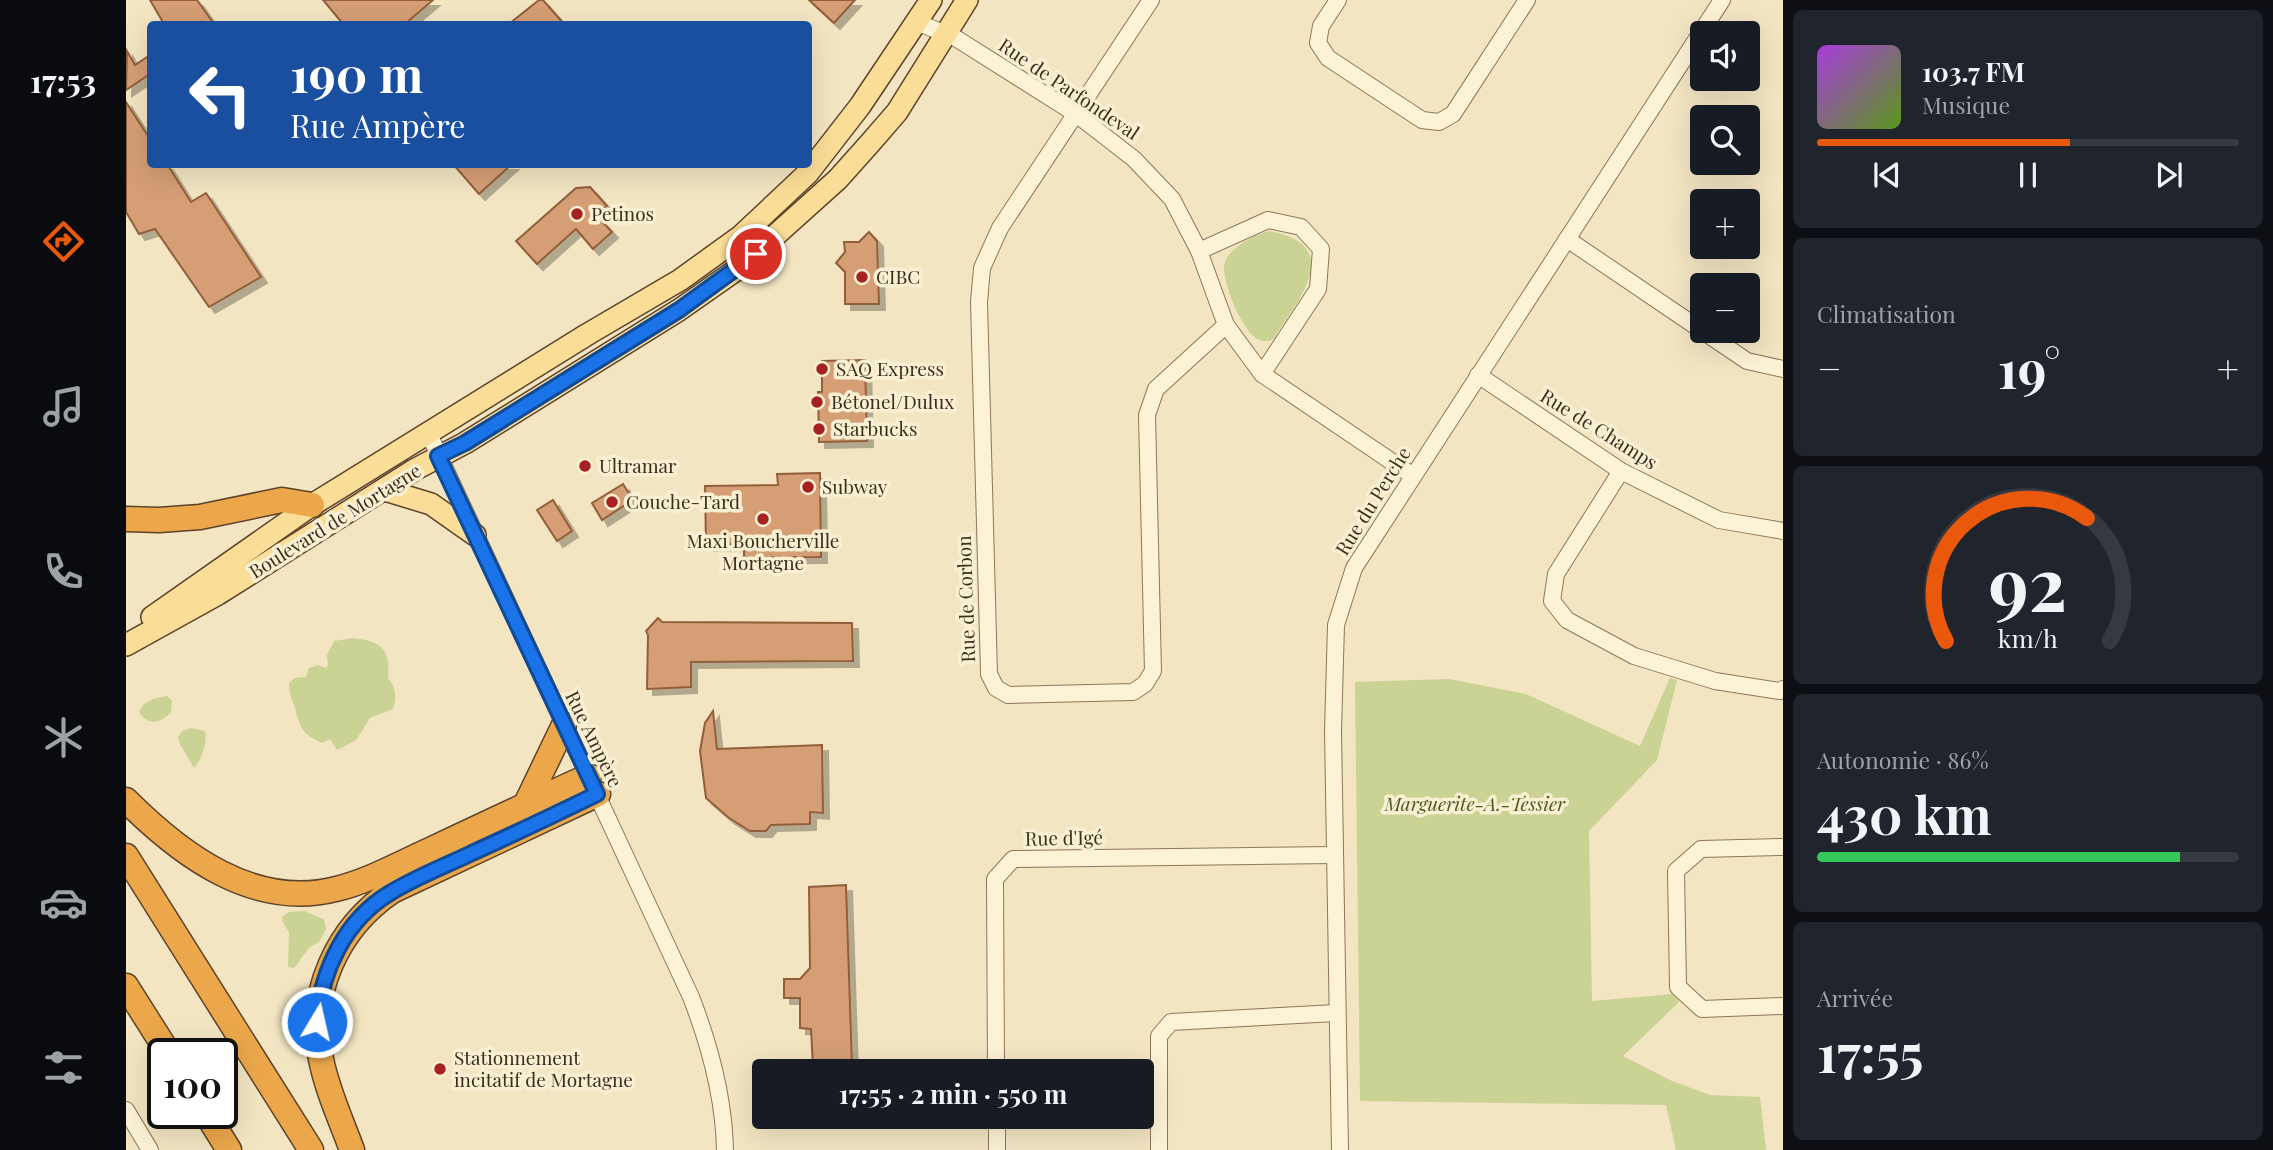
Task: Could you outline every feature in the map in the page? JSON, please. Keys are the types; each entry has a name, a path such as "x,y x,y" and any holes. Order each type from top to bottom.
{"highway":[{"path":"126,519 188,518 282,500 312,505"},
{"path":"526,804 564,725"},
{"path":"126,800 167,837 224,876 263,889 303,894 359,882 526,804 593,785"},
{"path":"352,1150 326,1079 317,1032 323,984 345,936 366,911 392,891 593,785"},
{"path":"126,856 311,1150"},
{"path":"126,986 159,1038"},
{"path":"216,1129 229,1150"}],"main road":[{"name":"Boulevard de Mortagne","path":"812,168 860,106 931,0"},
{"name":"Boulevard de Mortagne","path":"126,645 218,594 438,456 465,443 679,310 734,272 838,179 897,112 967,0"},
{"name":"Boulevard de Mortagne","path":"126,636 312,505 680,280 741,236 812,168"},
{"path":"385,490 431,504 475,535"}],"street":[{"name":"Rue de Corbon","path":"1151,0 1000,228 982,268 979,302 989,674 996,688 1008,695 1133,692 1145,684 1153,671 1147,415 1156,389 1226,325"},
{"path":"1338,0 1321,26 1318,43 1328,58 1422,120 1439,122 1453,114 1527,0"},
{"name":"Rue du Perche","path":"1340,1150 1333,731 1336,625 1354,568 1722,0"},
{"name":"Rue de Parfondeval","path":"916,22 946,32 1076,114 1134,159 1172,199 1199,251 1226,325 1262,374 1413,476"},
{"path":"1199,251 1268,220 1301,228 1321,249 1318,289 1262,374"},
{"path":"1567,239 1747,361 1783,369"},
{"name":"Rue de Champs","path":"1478,375 1621,471 1719,520 1783,531"},
{"name":"Rue Ampère","path":"428,432 686,983 703,1027 719,1091 725,1150"},
{"path":"1621,471 1556,574 1552,601 1567,620 1634,656 1715,681 1783,690"},
{"path":"1783,847 1701,849 1676,871 1678,987 1702,1009 1783,1006"},
{"name":"Rue d'Igé","path":"996,1059 995,879 1013,859 1334,855"},
{"path":"1159,1150 1159,1036 1171,1022 1336,1013"},
{"path":"126,1110 150,1150"},
{"path":"997,1129 997,1150"}],"green space":[{"path":"1269,231 1292,238 1306,248 1311,261 1310,275 1304,291 1270,341 1259,340 1246,327 1229,292 1224,269 1228,256 1237,246"},
{"path":"353,638 371,641 386,653 388,678 395,692 395,700 393,709 370,718 356,740 337,750 330,739 322,743 309,736 302,728 289,683 295,678 306,677 309,668 318,665 326,668 327,655 334,641"},
{"name":"Marguerite-A.-Tessier","path":"1670,678 1677,680 1657,760 1589,831 1592,1001 1673,994 1679,1002 1623,1056 1672,1081 1710,1095 1760,1097 1766,1150 1676,1150 1666,1105 1360,1101 1355,682 1449,679 1526,694 1640,746"},
{"path":"167,696 172,701 171,712 163,719 154,722 146,720 139,712 147,702"},
{"path":"191,728 205,731 206,735 203,751 194,768 178,737 182,731"},
{"path":"304,911 324,919 326,929 319,942 309,948 294,968 288,967 289,932 282,917 289,912"}],"building":[{"path":"150,0 197,0 212,21 162,21"},
{"path":"323,0 433,0 408,21 340,21"},
{"path":"539,0 543,0 561,21 513,21"},
{"path":"809,0 855,0 834,23"},
{"path":"127,51 135,65 147,57 147,76 126,90"},
{"path":"126,102 147,134 147,168 170,168 191,202 206,193 261,277 209,307 155,229 139,234 126,212"},
{"path":"456,168 508,168 479,194"},
{"path":"590,187 607,206 596,215 612,232 593,249 576,229 537,264 516,241 576,188"},
{"path":"869,232 877,241 879,304 845,304 845,272 836,263 845,252 844,242 859,242"},
{"path":"865,360 867,441 819,442 818,392 822,392 822,361"},
{"path":"820,473 821,557 744,558 744,544 706,545 705,486 778,485 777,474"},
{"name":"Couche-Tard","path":"623,484 633,500 602,520 592,503"},
{"path":"553,500 572,531 557,541 537,510"},
{"path":"658,618 662,622 852,623 853,661 691,662 691,687 647,689 646,631"},
{"path":"713,711 717,749 822,745 823,813 810,812 810,824 771,825 766,831 750,831 729,818 706,798 700,751 705,723"},
{"path":"846,885 852,1059 813,1059 811,1029 800,1028 800,998 784,998 784,979 800,979 810,968 809,887"}],"place":[{"name":"Petinos","path":"577,214"},
{"name":"CIBC","path":"862,277"},
{"name":"SAQ Express","path":"822,369"},
{"name":"Bétonel/Dulux","path":"817,402"},
{"name":"Starbucks","path":"819,429"},
{"name":"Ultramar","path":"585,466"},
{"name":"Subway","path":"808,487"},
{"name":"Couche-Tard","path":"612,502"},
{"name":"Maxi Boucherville Mortagne","path":"763,519"},
{"name":"Stationnement incitatif de Mortagne","path":"440,1069"}],"route":[{"path":"317,1022 323,984 335,954 359,918 374,904 412,881 597,794 438,456 465,443 679,310 756,254"}]}
